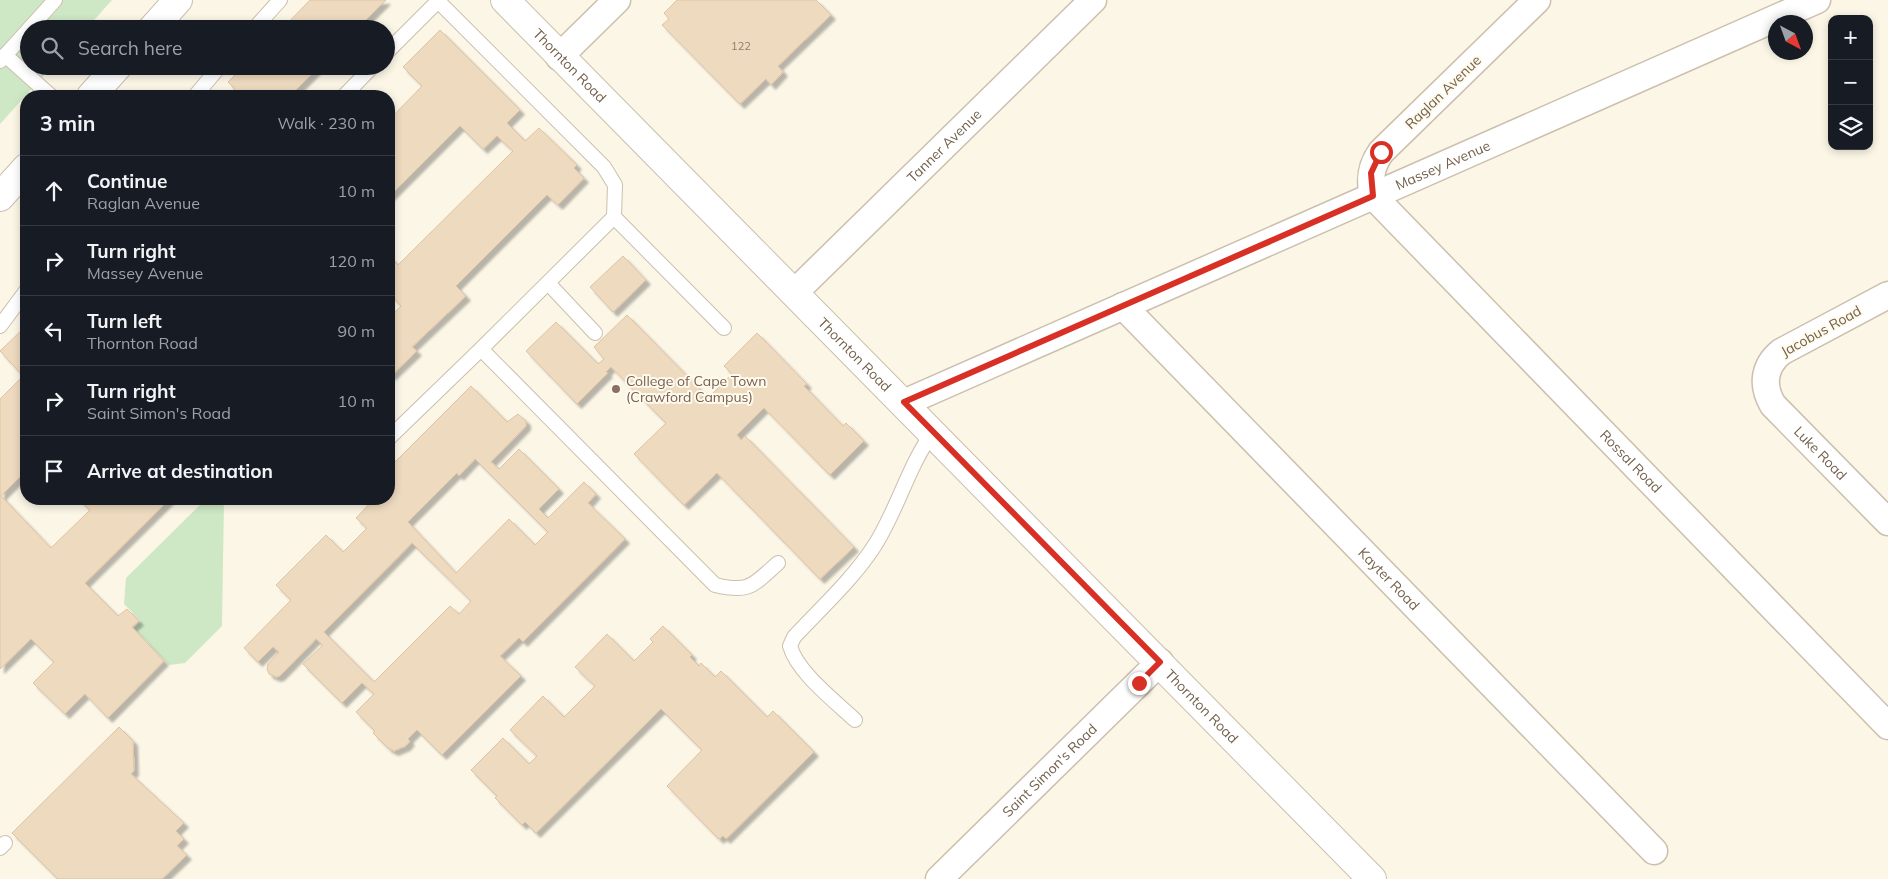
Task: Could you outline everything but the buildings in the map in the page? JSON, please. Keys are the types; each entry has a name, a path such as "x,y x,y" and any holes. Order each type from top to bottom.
{"street":[{"path":"160,20 178,0"},
{"name":"Thornton Road","path":"505,0 904,402 1372,879"},
{"path":"560,57 617,0"},
{"name":"Tanner Avenue","path":"795,292 1093,0"},
{"name":"Raglan Avenue","path":"1373,196 1371,173 1381,152 1537,0"},
{"name":"Massey Avenue","path":"904,402 1817,0"},
{"path":"96,90 110,75"},
{"path":"0,196 20,174"},
{"name":"Rossal Road","path":"1373,196 1888,726"},
{"name":"Jacobus Road","path":"1765,378 1773,359 1782,352 1888,295"},
{"name":"Kayter Road","path":"1123,306 1654,851"},
{"name":"Luke Road","path":"1765,378 1765,389 1772,405 1888,522"},
{"name":"Saint Simon's Road","path":"951,875 1160,662"}],"lane":[{"path":"37,20 55,0"},
{"path":"262,20 280,0"},
{"path":"395,44 437,0 604,167 615,185 614,217 482,349 395,432"},
{"path":"20,39 3,58 20,71"},
{"path":"24,75 43,90"},
{"path":"200,90 212,75"},
{"path":"350,90 364,75"},
{"path":"614,217 724,328"},
{"path":"548,283 595,333"},
{"path":"0,326 20,299"},
{"path":"482,349 715,585 745,589 755,584 778,563"},
{"path":"854,720 803,669 792,656 790,646 794,637 857,570 874,547 918,452 933,432"}],"green space":[{"path":"0,0 112,0 94,20 20,20 20,75 44,75 30,90 20,90 20,102 0,124"},
{"path":"200,505 224,505 222,626 185,663 169,665 134,628 141,621 124,604 126,578"}],"place":[{"name":"College of Cape Town (Crawford Campus)","path":"616,389"}],"route":[{"path":"1139,683 1160,662 904,402 1373,196 1370,185 1371,173 1374,162 1381,152"}]}
